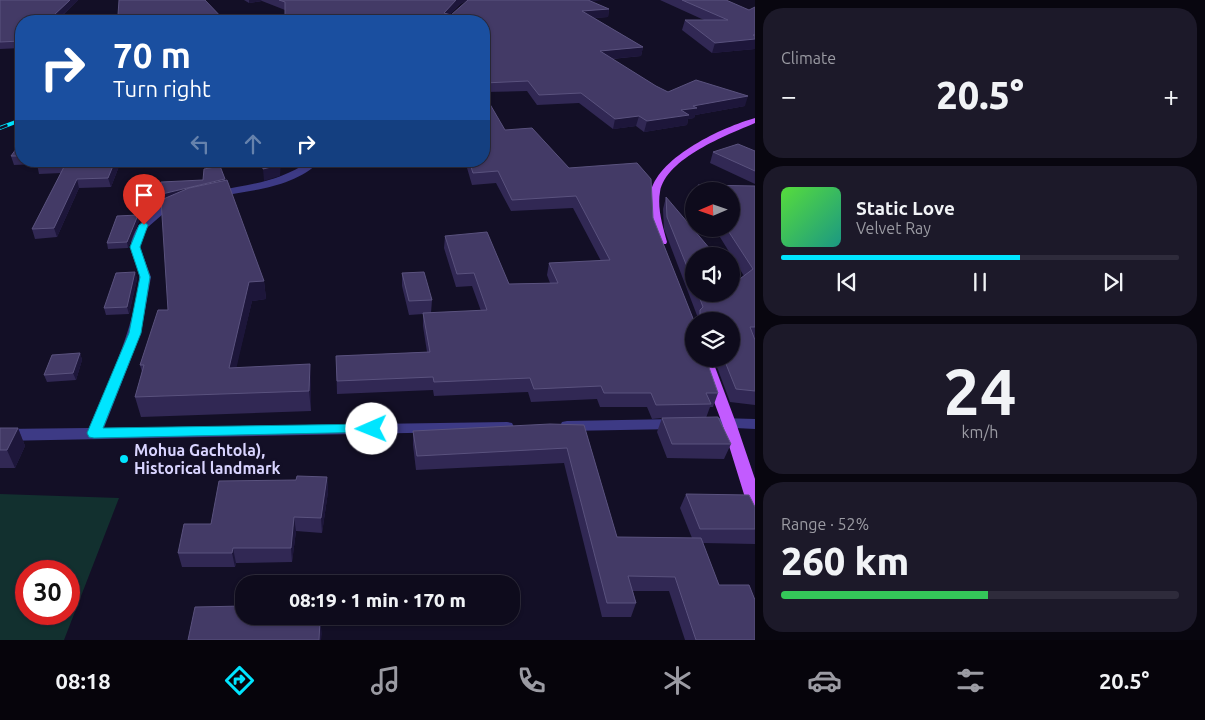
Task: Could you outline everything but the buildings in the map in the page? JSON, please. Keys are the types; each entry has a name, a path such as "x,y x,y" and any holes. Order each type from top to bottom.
{"main road":[{"path":"666,255 657,229 656,190 669,169 699,144 755,120"},
{"path":"708,367 730,423 755,504"}],"street":[{"path":"204,198 279,182 307,167"},
{"path":"94,433 135,333 145,277 135,247 138,236 144,225 159,212 188,202"},
{"path":"710,423 755,424"},
{"path":"551,426 690,424"},
{"path":"0,435 521,426"}],"green space":[{"path":"0,494 119,498 80,599 80,560 15,560 15,625 70,625 64,640 0,640"}],"railway":[{"path":"294,15 299,13"},
{"path":"0,128 15,122"}],"place":[{"name":"Mohua Gachtola), Historical landmark","path":"124,459"}],"route":[{"path":"144,225 135,247 145,277 135,333 94,433 372,429"}]}
